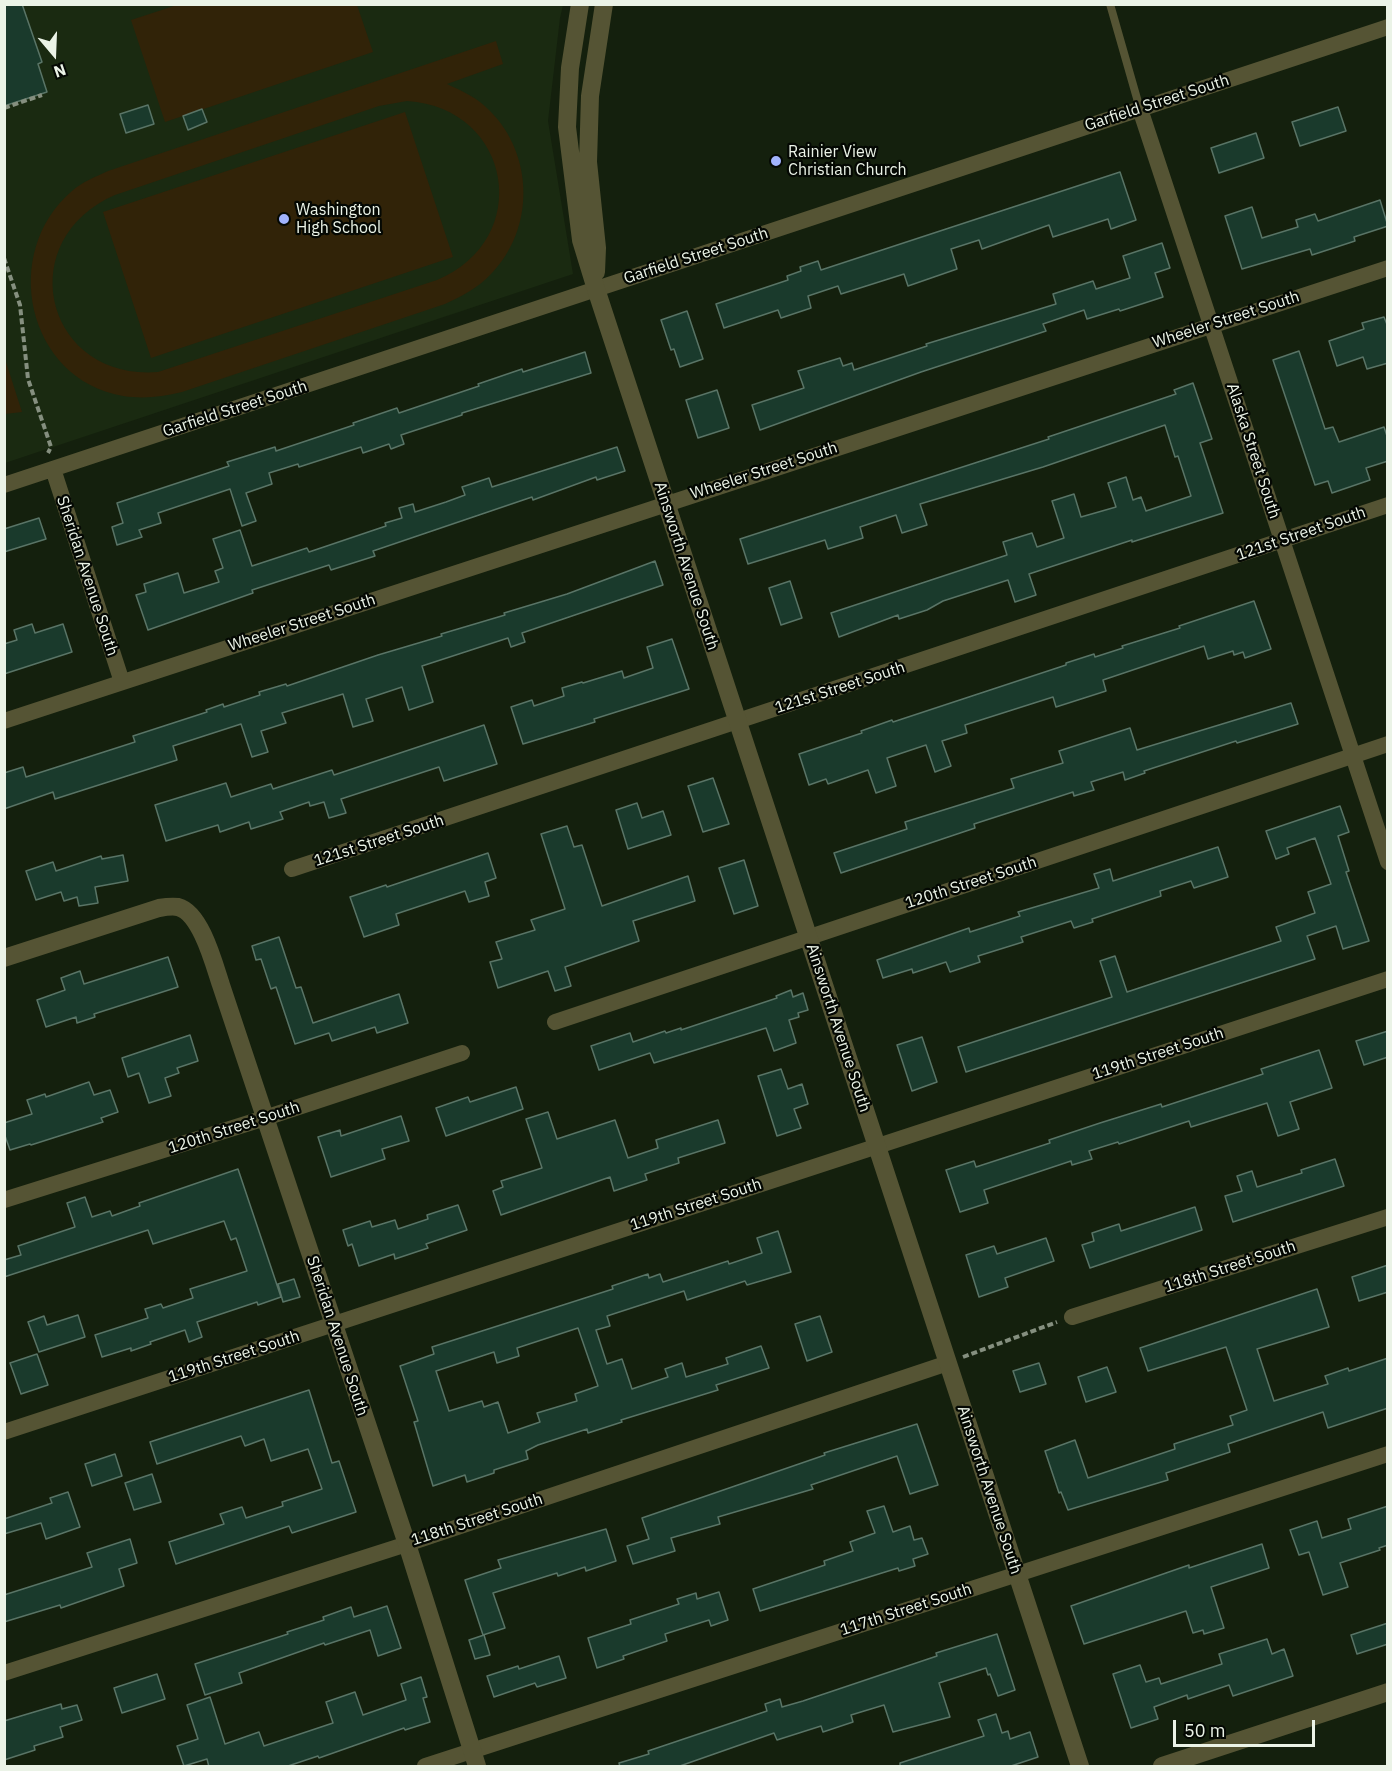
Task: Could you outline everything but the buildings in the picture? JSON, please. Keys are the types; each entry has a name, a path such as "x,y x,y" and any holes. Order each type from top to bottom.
{"street":[{"name":"Ainsworth Avenue South","path":"596,289 597,248 588,162 590,96 604,4"},
{"name":"Ainsworth Avenue South","path":"579,5 570,68 567,127 581,240 1080,1767"},
{"name":"Garfield Street South","path":"4,485 1388,27"},
{"name":"Alaska Street South","path":"1140,109 1388,862"},
{"name":"Wheeler Street South","path":"4,721 1388,268"},
{"name":"Sheridan Avenue South","path":"53,469 122,682"},
{"name":"121st Street South","path":"292,869 1388,505"},
{"name":"120th Street South","path":"555,1022 1388,744"},
{"name":"Sheridan Avenue South","path":"4,958 159,908 178,907 195,920 207,948 265,1118 407,1544 474,1759"},
{"name":"119th Street South","path":"4,1432 1388,979"},
{"name":"120th Street South","path":"4,1200 462,1053"},
{"name":"118th Street South","path":"1072,1317 1388,1217"},
{"name":"118th Street South","path":"4,1674 407,1544 948,1363"},
{"name":"117th Street South","path":"425,1767 474,1759 1017,1574 1388,1454"},
{"path":"1162,1767 1388,1692"}],"lane":[{"path":"1110,4 1140,109"}],"path":[{"path":"4,108 42,95"},
{"path":"4,258 20,305 28,379 51,447"},
{"path":"948,1363 1072,1317"}],"shaded area":[{"name":"Washington High School","path":"4,5 563,5 548,121 573,274 5,463"},
{"path":"177,5 357,5 373,52 165,122 131,20"},
{"path":"496,41 503,64 447,84 480,102 504,129 515,149 524,192 522,214 516,236 505,256 486,279 464,295 445,304 182,392 138,397 123,396 90,385 64,365 45,340 34,310 31,278 36,246 50,217 72,191 108,171","holes":["407,101 443,109 470,126 489,150 498,178 498,208 488,236 468,261 437,280 158,372 119,369 89,354 67,332 55,304 53,273 62,243 82,216 115,195 379,106"]},
{"path":"405,112 453,257 151,358 103,212"},
{"path":"5,359 22,412 5,414"}],"place":[{"name":"Rainier View Christian Church","path":"776,161"},
{"name":"Washington High School","path":"284,219"}]}
